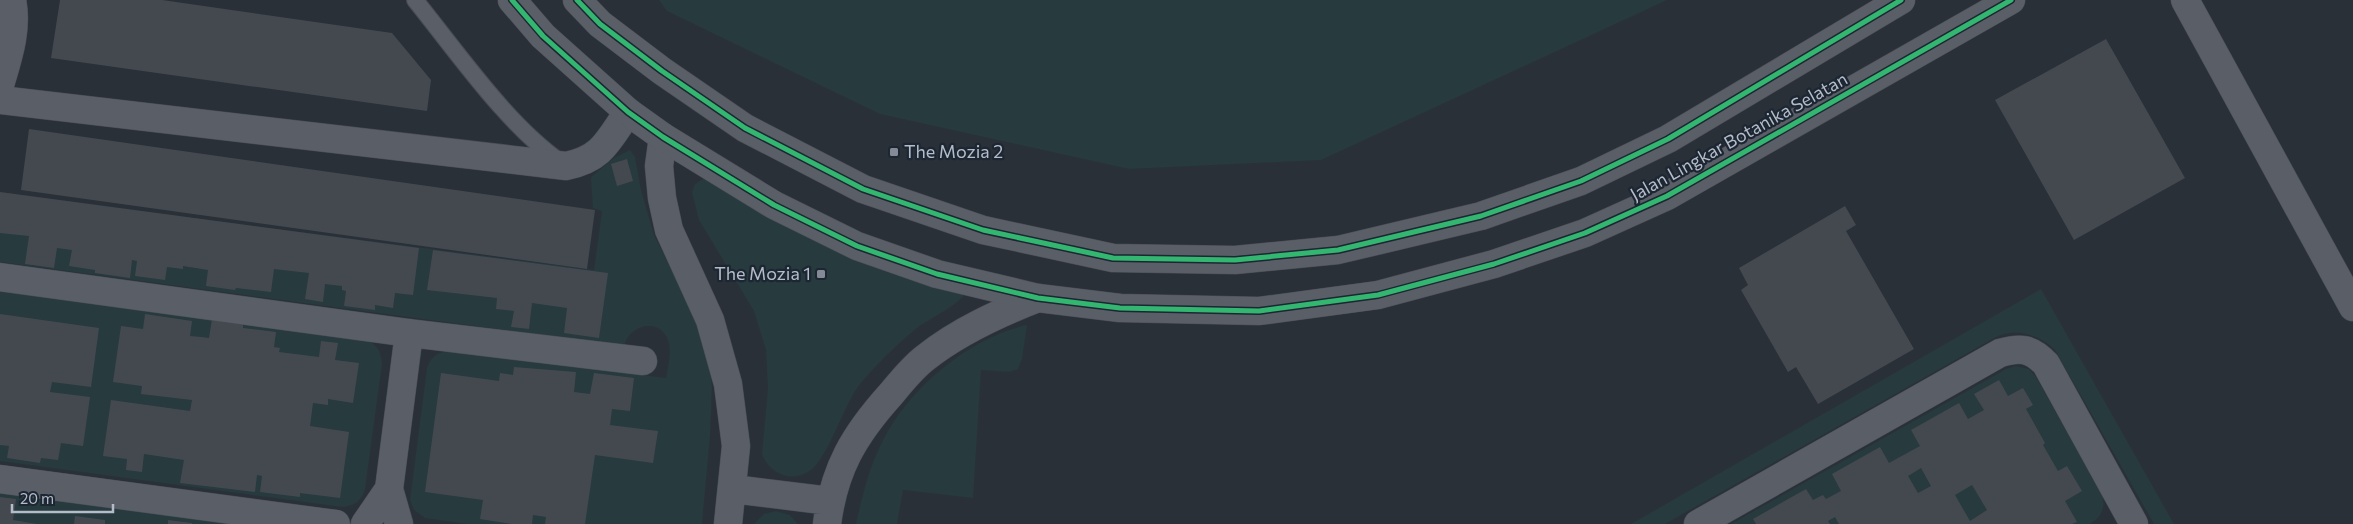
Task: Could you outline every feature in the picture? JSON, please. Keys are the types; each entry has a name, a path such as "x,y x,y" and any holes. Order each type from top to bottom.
{"street":[{"path":"0,85 10,49 14,24 12,0"},
{"name":"Jalan Lingkar Botanika Selatan","path":"512,0 543,36 628,112 663,137 774,206 857,246 937,274 1038,298 1120,308 1259,311 1378,295 1494,264 1585,233 1667,196 2011,0"},
{"name":"Jalan Lingkar Botanika Selatan","path":"577,0 600,24 662,71 745,128 863,189 983,230 1113,258 1234,260 1338,250 1481,216 1582,181 1668,139 1901,0"},
{"path":"2185,0 2353,307"},
{"path":"0,100 566,166 584,162 601,151 628,112"},
{"path":"663,137 659,166 662,198 669,230 710,320 728,384 736,446 728,524"},
{"path":"0,277 409,333 643,361"},
{"path":"733,489 828,513 841,464 865,422 924,358 999,313 1038,298"},
{"path":"399,524 389,489 409,333"},
{"path":"1698,524 2000,353 2024,348 2036,353 2046,364 2134,524"},
{"path":"0,479 336,524"},
{"path":"365,524 389,489"}],"lane":[{"path":"416,0 491,94 547,153 566,166"}],"green space":[{"path":"659,0 1667,0 1321,160 1129,169 880,114 667,11"},
{"path":"630,150 635,157 641,190 654,235 671,269 694,303 710,364 712,387 710,436 702,524 467,524 425,518 414,510 410,500 427,368 436,355 452,351 666,378 670,349 664,333 658,328 644,326 638,329 627,339 624,346 0,262 0,193 594,270 602,211 593,208 591,177 614,158"},
{"path":"706,177 966,292 957,302 923,324 887,354 854,393 822,457 808,472 801,475 787,476 774,471 762,454 768,388 766,350 754,311 699,220 692,192 695,184"},
{"path":"2041,289 2174,524 2154,524 2055,350 2035,336 2011,333 1996,337 1665,524 1631,524"},
{"path":"0,290 371,342 378,349 382,364 365,489 362,497 354,504 342,507 0,461"},
{"path":"1027,325 1022,359 1018,369 1009,372 981,370 973,498 903,490 897,524 856,524 865,488 877,453 888,431 914,396 947,364 966,351 1006,331"},
{"path":"2016,366 2029,369 2036,377 2102,494 2102,511 2098,518 2090,524 1731,524 2006,369"},
{"path":"0,492 234,524 0,524"},
{"path":"776,511 790,515 798,524 754,524 764,514"}],"building":[{"path":"60,0 162,0 392,33 431,80 427,111 51,58"},
{"path":"2106,39 2185,178 2074,240 1995,100"},
{"path":"29,129 595,210 587,269 21,190"},
{"path":"627,159 633,181 617,186 611,164"},
{"path":"0,192 419,248 413,295 395,293 393,308 375,305 375,310 344,306 346,291 342,290 342,286 325,284 323,302 305,299 309,273 274,269 271,292 236,288 235,290 206,286 208,270 183,266 183,269 167,267 165,280 135,276 137,261 132,260 130,278 95,273 95,270 69,266 72,250 57,248 54,268 25,264 29,236 0,233"},
{"path":"1845,206 1856,225 1846,231 1914,349 1818,404 1796,367 1788,372 1741,290 1748,285 1739,268"},
{"path":"433,250 608,273 599,338 564,333 567,308 532,303 529,329 511,327 514,311 496,309 497,298 427,290"},
{"path":"0,314 99,328 91,387 52,382 50,392 90,397 83,446 61,443 58,460 41,458 40,463 7,458 9,446 0,445"},
{"path":"145,314 192,321 190,336 209,338 212,319 243,324 243,328 276,332 274,347 280,348 279,352 319,357 321,341 338,343 335,360 359,363 353,403 328,399 328,405 313,403 310,426 349,432 340,498 300,493 300,497 260,492 262,476 257,475 255,492 180,483 184,460 144,454 142,472 126,470 127,459 103,456 111,400 190,411 192,400 141,394 142,386 113,382 121,326 143,329"},
{"path":"514,367 576,372 574,392 590,394 594,373 634,378 630,411 612,409 610,425 658,431 653,463 595,455 585,524 545,524 546,517 533,515 532,524 512,524 480,519 483,500 425,492 441,373 499,381 500,373 513,375"},
{"path":"1999,380 2008,396 2023,388 2033,405 2026,409 2045,443 2043,445 2058,471 2067,466 2082,491 2065,501 2077,522 2072,524 1839,524 1835,517 1828,521 1830,524 1756,524 1753,519 1806,489 1813,500 1823,495 1826,499 1841,491 1832,474 1880,447 1889,463 1920,446 1911,430 1959,403 1968,419 1984,410 1974,394","holes":["1921,468 1931,486 1918,493 1908,476","1972,485 1987,510 1970,521 1955,495"]},
{"path":"0,497 16,499 13,520 37,524 0,524"},
{"path":"75,516 105,520 105,524 74,524"},
{"path":"168,520 192,523 192,524 168,524"}],"cycle path":[{"path":"512,0 543,36 628,112 663,137 774,205 857,246 937,274 1038,298 1120,308 1259,311 1378,295 1494,264 1585,233 1667,196 2011,0"},
{"path":"577,0 600,24 662,71 745,128 863,189 983,230 1113,258 1235,260 1338,250 1481,216 1581,181 1668,139 1901,0"}],"place":[{"name":"The Mozia 2","path":"894,152"},
{"name":"The Mozia 1","path":"821,274"}]}
